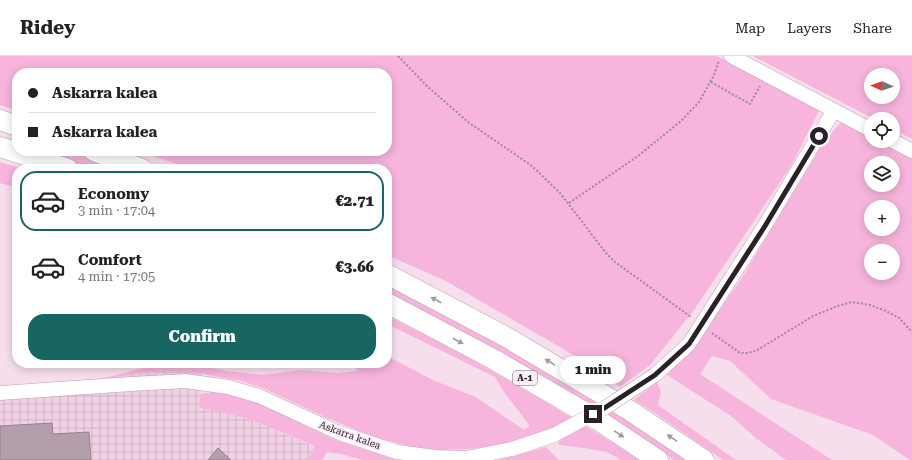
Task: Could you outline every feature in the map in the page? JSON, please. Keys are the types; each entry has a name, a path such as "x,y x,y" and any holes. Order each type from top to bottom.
{"highway":[{"path":"0,120 12,124"},
{"path":"0,147 12,151"},
{"path":"28,156 53,164"},
{"path":"107,156 129,164"},
{"name":"A-1","path":"392,277 508,338 629,410 704,460"},
{"name":"A-1","path":"392,306 493,359 598,420 658,460"}],"street":[{"path":"731,56 864,126"},
{"name":"Askarra kalea","path":"0,393 131,384 186,382 228,387 259,396 337,432 397,452 435,457 466,458 512,448 554,435 606,407 655,375 689,344 765,226 834,110"},
{"path":"900,145 912,151"}],"path":[{"path":"398,56 428,87 468,122 532,166 560,193 606,253 616,262 740,353 756,351 813,316 852,302 870,305 886,311 899,318 912,332"},
{"path":"568,204 638,156 681,121 699,102 714,75 721,56"},
{"path":"710,82 750,104 767,75"}],"shaded area":[{"path":"0,56 717,56 819,111 791,166 694,310 650,365 620,387 582,360 446,281 392,257 392,164 177,164 153,156 392,156 392,68 12,68 12,109 0,105"},
{"path":"753,56 912,56 912,139 900,133 900,112 864,112 864,114"},
{"path":"849,122 864,130 864,148 898,148 912,156 912,460 873,435 771,399 730,361 712,356 700,374 832,460 786,460 757,439 731,416 667,375 697,342 740,281 822,145 839,124"},
{"path":"51,156 85,156 108,164 75,164"},
{"path":"0,162 12,166 12,187 0,183"},
{"path":"392,287 543,367 693,460 674,460 660,450 392,298"},
{"path":"392,318 452,349 515,384 640,460 621,460 607,452 560,445 557,443 561,441 555,427 537,435 506,443 470,449 441,450 413,447 376,438 327,418 263,388 241,381 203,374 164,371 105,378 143,368 213,368 262,375 302,370 337,373 356,371 357,368 392,368 392,359 435,381 474,396 524,430 530,426 504,392 495,377 392,326"},
{"path":"164,371 203,374 200,407 249,419 316,447 308,460 0,460 0,386 60,383"},
{"path":"657,382 661,392 658,405 736,460 723,460 634,400"},
{"path":"212,392 227,394 259,403 333,439 398,460 362,460 327,452 322,460 308,460 315,446 249,419 199,407 201,394"},
{"path":"546,447 559,460 500,460"}],"building":[{"path":"52,423 53,434 89,432 91,460 0,460 0,426"},
{"path":"218,448 231,460 208,460"}],"route":[{"path":"593,414 655,375 689,344 765,226 819,136"}]}
